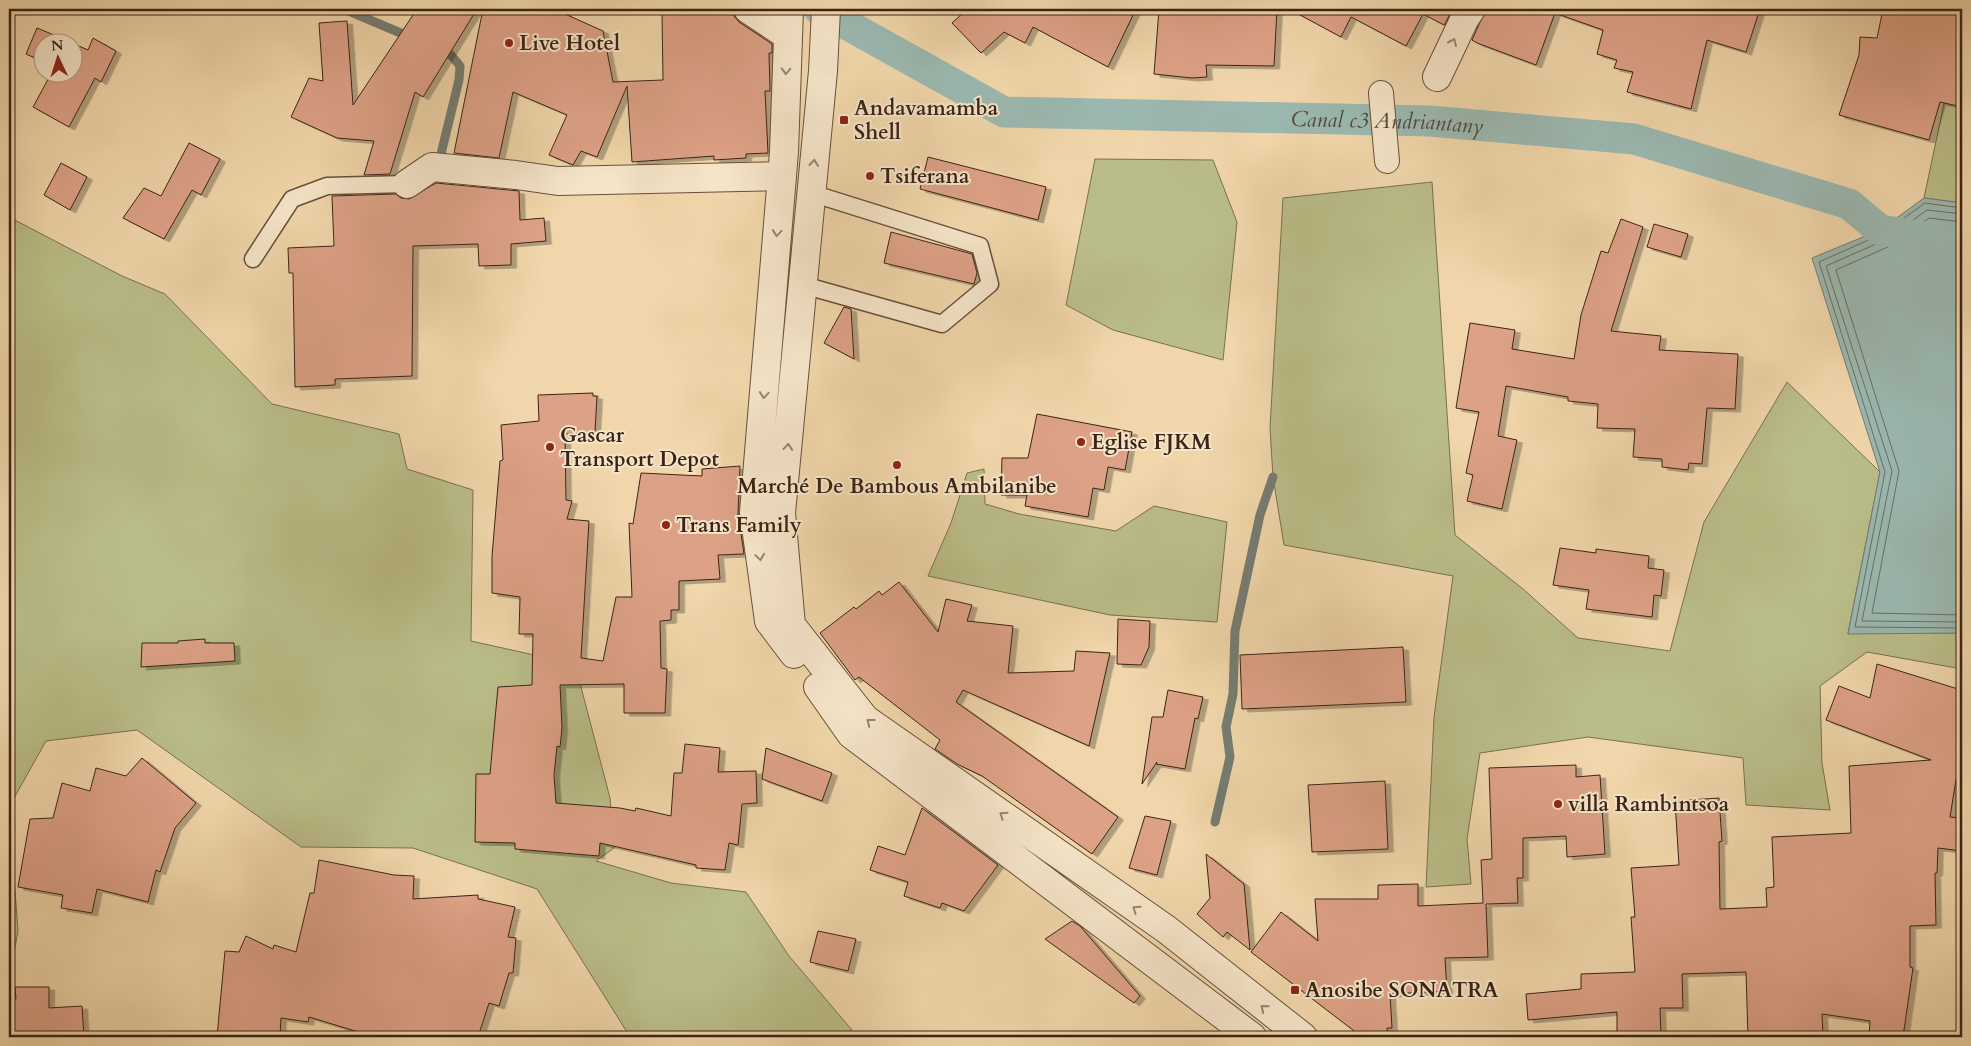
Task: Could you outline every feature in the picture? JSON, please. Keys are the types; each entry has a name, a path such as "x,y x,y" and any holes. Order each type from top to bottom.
{"street":[{"path":"748,9 788,22 782,176 754,512 769,621 851,734 1252,1037"},
{"path":"826,9 824,58 781,513 791,625 865,719 1166,929 1303,1037"},
{"path":"1437,77 1471,9"},
{"path":"1381,93 1387,161"},
{"path":"407,184 432,167 558,181 782,176"}],"lane":[{"path":"253,259 292,199 326,186 407,184"},
{"path":"803,285 942,324 990,284 980,246 811,193"}],"green space":[{"path":"1945,99 1962,103 1962,203 1924,198"},
{"path":"1095,159 1213,160 1237,222 1223,360 1113,330 1066,305"},
{"path":"1432,182 1455,535 1523,589 1578,638 1670,651 1704,522 1787,382 1880,472 1848,633 1962,633 1962,669 1867,652 1820,686 1822,763 1830,810 1746,805 1743,758 1588,737 1480,753 1467,839 1471,884 1426,887 1434,717 1453,576 1284,545 1273,477 1270,428 1283,198"},
{"path":"9,217 122,276 165,294 272,404 399,434 407,469 473,490 471,641 575,664 610,798 614,848 596,861 671,883 746,892 789,956 852,1030 844,1037 649,1037 627,1032 537,889 413,848 301,847 137,730 46,741 9,807"},
{"path":"984,469 985,504 1019,514 1116,531 1154,506 1227,522 1217,622 1110,615 928,576 951,523 967,473"},
{"path":"9,807 18,931 9,981"}],"water":[{"path":"1924,198 1962,203 1962,633 1848,634 1880,472 1812,258 1880,230"}],"building":[{"path":"417,9 477,9 423,97 415,92 390,174 364,175 374,141 337,138 291,117 309,78 323,81 319,23 347,21 353,105"},
{"path":"483,9 568,9 565,14 603,31 613,82 663,80 662,13 732,9 734,16 739,22 772,44 772,53 769,53 770,91 765,91 768,153 746,154 746,158 714,160 714,156 632,162 627,86 597,157 581,151 573,165 549,155 567,115 513,92 499,158 454,153"},
{"path":"961,9 1136,9 1108,67 1033,27 1025,43 1004,32 981,53 952,23 965,11"},
{"path":"1159,9 1277,9 1274,66 1206,65 1207,77 1192,78 1154,74"},
{"path":"1289,9 1453,9 1444,25 1423,14 1406,46 1351,17 1341,37"},
{"path":"1486,9 1760,9 1746,52 1707,40 1691,109 1627,92 1633,72 1614,68 1617,60 1597,54 1603,30 1555,13 1536,65 1477,43 1472,40"},
{"path":"1883,9 1962,9 1962,107 1940,102 1929,140 1839,115 1859,55 1860,37 1877,38"},
{"path":"37,28 47,32 35,32"},
{"path":"93,38 116,51 101,82 95,78 69,127 33,107 47,82 82,82 82,47 88,50"},
{"path":"32,40 32,57 26,54"},
{"path":"189,143 220,159 201,195 192,190 164,239 123,218 144,188 161,196"},
{"path":"928,157 1046,187 1038,220 920,189"},
{"path":"61,163 87,177 70,210 44,195"},
{"path":"436,183 519,191 520,220 544,218 546,241 511,244 511,265 479,266 478,244 413,246 412,376 335,379 335,385 295,387 293,273 289,273 288,248 334,246 332,196 396,194 401,198 409,199"},
{"path":"1621,219 1643,227 1611,331 1661,336 1659,350 1738,354 1735,409 1707,408 1702,464 1689,463 1688,470 1662,467 1662,459 1633,457 1635,429 1597,428 1598,404 1568,401 1568,397 1506,386 1498,436 1517,440 1502,509 1467,501 1473,475 1466,473 1479,412 1456,408 1470,323 1515,330 1512,349 1574,359 1581,315 1601,251 1608,253"},
{"path":"1654,224 1688,234 1681,257 1647,247"},
{"path":"891,232 972,254 977,273 974,284 884,263"},
{"path":"844,307 851,309 854,359 824,343"},
{"path":"593,393 593,396 597,396 595,432 565,434 566,500 572,501 567,519 589,521 581,658 603,661 616,597 632,597 629,523 633,524 641,473 702,476 702,469 740,466 738,514 744,554 718,555 720,579 679,581 679,610 671,610 671,620 660,621 661,668 667,669 665,713 624,713 624,684 560,685 562,728 560,747 557,746 554,775 556,803 635,811 636,808 671,816 674,773 682,773 685,744 720,748 718,772 756,771 757,803 742,804 738,845 729,843 725,870 696,868 696,865 600,843 599,856 515,849 515,843 475,842 476,774 490,774 498,687 532,685 533,634 519,634 520,597 492,593 492,556 500,461 503,460 501,425 539,421 538,395"},
{"path":"1037,414 1132,432 1125,470 1108,467 1104,490 1093,488 1088,517 1025,506 1027,495 1001,495 1002,458 1028,458"},
{"path":"1560,548 1596,553 1596,549 1649,556 1648,568 1664,570 1661,596 1654,595 1652,617 1586,609 1589,590 1553,585"},
{"path":"899,582 938,632 946,599 972,605 967,621 1013,626 1008,673 1074,671 1076,651 1110,653 1089,746 963,690 956,702 1118,817 1092,854 982,776 957,764 935,749 940,740 859,677 855,680 820,633 854,607 856,609 879,591 882,595"},
{"path":"1118,619 1150,621 1149,647 1141,665 1117,664"},
{"path":"205,639 205,643 234,643 235,661 141,667 142,643 178,643 178,641"},
{"path":"1403,647 1406,702 1242,709 1240,655"},
{"path":"1877,664 1958,689 1957,693 1962,694 1962,755 1960,755 1950,817 1962,818 1962,851 1938,848 1937,873 1935,873 1936,925 1910,926 1910,967 1913,968 1903,1037 1869,1037 1870,1021 1822,1014 1823,1037 1748,1037 1746,972 1682,974 1683,1008 1660,1008 1661,1037 1617,1037 1617,1012 1528,1020 1526,994 1581,989 1581,974 1635,972 1631,917 1635,917 1631,868 1679,865 1675,801 1719,798 1722,841 1719,842 1720,909 1767,907 1766,888 1774,887 1772,837 1851,833 1849,766 1931,760 1826,720 1839,686 1870,698"},
{"path":"1168,690 1203,697 1198,719 1195,718 1185,769 1156,764 1157,762 1142,784 1152,717 1163,717"},
{"path":"766,748 832,773 822,801 762,779"},
{"path":"142,758 196,803 175,828 160,872 156,870 148,902 97,889 92,913 61,908 63,895 18,887 30,819 53,818 62,783 90,791 96,768 126,776"},
{"path":"1576,765 1576,777 1600,775 1605,854 1567,857 1566,836 1523,838 1523,878 1517,878 1518,903 1486,904 1488,957 1445,958 1447,991 1390,994 1392,1028 1387,1028 1388,1037 1362,1037 1251,952 1281,912 1318,941 1315,899 1378,899 1378,885 1418,884 1418,906 1483,903 1481,860 1492,859 1489,768"},
{"path":"1385,781 1388,849 1312,852 1308,785"},
{"path":"922,808 998,865 964,911 942,903 940,908 904,896 908,882 870,870 878,846 905,855"},
{"path":"1145,816 1171,821 1157,875 1129,868"},
{"path":"1206,854 1244,884 1250,950 1227,932 1223,937 1197,914 1210,898"},
{"path":"319,860 394,875 414,876 413,899 478,895 478,899 515,907 508,937 516,938 513,973 509,973 499,1006 489,1003 478,1037 375,1037 309,1017 308,1022 281,1018 280,1035 259,1033 259,1037 217,1037 225,951 239,952 246,936 273,949 274,945 296,952 310,893 314,893"},
{"path":"1072,921 1080,926 1140,996 1134,1003 1045,939"},
{"path":"818,931 856,939 848,971 810,962"},
{"path":"15,987 49,987 49,1008 82,1006 84,1037 13,1036 11,999 16,999"}],"waterway":[{"path":"344,9 410,37"},
{"name":"Canal c3 Andriantany","path":"819,9 1004,112 1430,121 1634,139 1849,204 1880,230 1962,243"},
{"path":"438,50 451,55 460,66 459,80 440,158"},
{"path":"1215,822 1230,757 1226,727 1233,694 1235,631 1260,515 1273,477"}],"place":[{"name":"Live Hotel","path":"509,43"},
{"name":"Andavamamba Shell","path":"844,120"},
{"name":"Tsiferana","path":"870,176"},
{"name":"Eglise FJKM","path":"1081,442"},
{"name":"Gascar Transport Depot","path":"550,447"},
{"name":"Marché De Bambous Ambilanibe","path":"897,465"},
{"name":"Trans Family","path":"666,525"},
{"name":"villa Rambintsoa","path":"1558,804"},
{"name":"Anosibe SONATRA","path":"1295,990"}]}
